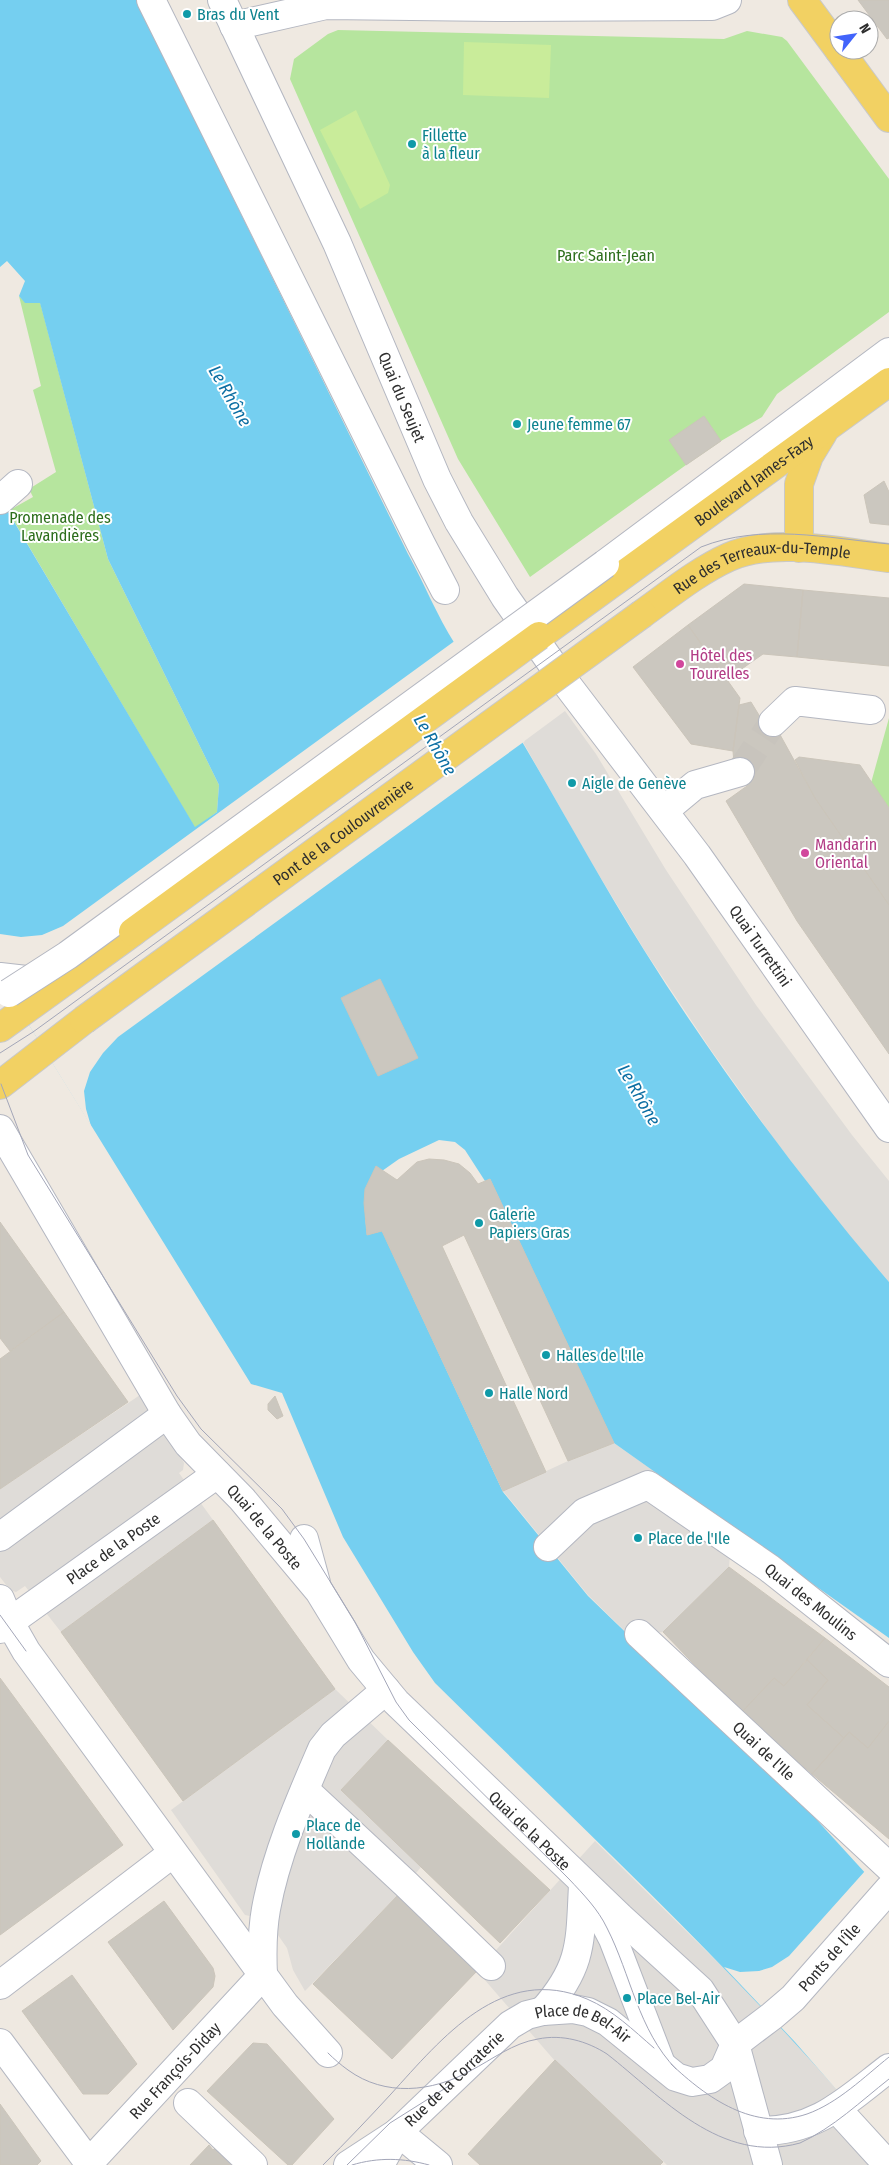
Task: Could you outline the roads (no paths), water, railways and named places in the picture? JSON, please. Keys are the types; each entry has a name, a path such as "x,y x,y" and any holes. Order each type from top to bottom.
{"main road":[{"path":"802,0 829,36"},
{"path":"846,60 889,118"},
{"name":"Boulevard James-Fazy","path":"611,571 826,428 889,382"},
{"path":"799,548 798,484 809,456 826,428"},
{"name":"Rue des Terreaux-du-Temple","path":"642,614 696,576 731,556 772,546 889,558"},
{"path":"72,976 611,571"},
{"name":"Pont de la Coulouvrenière","path":"0,1080 44,1050 642,614"}],"street":[{"path":"151,0 446,590"},
{"name":"Quai du Seujet","path":"222,0 337,243 437,479 459,522 505,596 562,678 630,765"},
{"path":"234,26 326,5 474,3 712,6 727,0"},
{"path":"10,998 611,571 889,352"},
{"path":"773,722 795,701 871,710"},
{"name":"Quai Turrettini","path":"630,765 665,810 889,1128"},
{"path":"665,810 695,785 740,772"},
{"path":"10,998 49,982 72,976"},
{"name":"Quai de la Poste","path":"0,1130 167,1414 188,1444 258,1518 318,1591 361,1660 386,1690 412,1718 503,1802 584,1881"},
{"path":"0,1537 167,1414"},
{"name":"Place de la Poste","path":"3,1617 217,1474"},
{"name":"Quai des Moulins","path":"548,1547 585,1512 648,1485 769,1568 889,1663"},
{"path":"304,1539 318,1591"},
{"path":"3,1617 285,2005 328,2053"},
{"name":"Quai de l'Ile","path":"639,1634 889,1867"},
{"path":"263,1975 262,1945 265,1910 274,1876 322,1749 332,1735 386,1690"},
{"path":"305,1790 490,1966"},
{"path":"0,1985 174,1853"},
{"path":"584,1881 700,1990 735,2044 768,2165"},
{"name":"Place de Bel-Air","path":"543,2011 560,1992 571,1973 577,1954 582,1923 584,1881"},
{"name":"Place de Bel-Air","path":"584,1881 613,1939 662,2067"},
{"name":"Ponts de l'Île","path":"772,2016 812,1978 887,1891"},
{"name":"Rue François-Diday","path":"88,2164 263,1975"},
{"name":"Place de Bel-Air","path":"543,2011 573,2009 608,2022 662,2067 676,2077 692,2082 710,2079 724,2069 735,2044 772,2016"},
{"name":"Rue de la Corraterie","path":"380,2165 398,2132 510,2025 527,2015 543,2011"},
{"path":"0,2042 88,2164"},
{"path":"758,2130 784,2130 811,2122 842,2104 889,2068"},
{"path":"188,2103 253,2165"},
{"path":"842,2104 888,2165"},
{"path":"348,2165 398,2132 438,2165"}],"water":[{"name":"Le Rhône","path":"0,0 136,0 448,633 516,732 628,925 730,1079 823,1203 889,1282 889,1638 614,1443 490,1179 485,1181 465,1150 455,1142 439,1140 399,1159 382,1171 376,1167 366,1192 367,1235 382,1231 503,1492 588,1596 794,1795 889,1899 847,2101 798,2046 697,1940 435,1683 413,1652 343,1537 282,1393 251,1384 0,978 0,498 195,827 217,812 219,785 108,559 40,303 25,303 19,296 25,281 7,261 0,267"}],"tunnel":[{"path":"740,772 773,722"}],"tram line":[{"path":"0,1053 33,1032 701,547 724,540 771,534 818,536 889,544"},
{"path":"1,1084 28,1155 177,1396 201,1429 282,1509 304,1539 355,1622 396,1702 409,1720 569,1879 595,1908 615,1946 644,2020 663,2054 676,2069"},
{"path":"0,1615 26,1651"},
{"path":"323,2165 431,2050 476,2012 501,1998 528,1991 556,1990 587,1999 614,2015 654,2048"},
{"path":"328,2053 345,2068 362,2079 393,2088 409,2088 440,2084 529,2041 556,2037 565,2038 591,2045 607,2054 671,2107 694,2123 719,2136 744,2144 771,2147 800,2143 812,2137 846,2114 889,2079"},
{"path":"671,2064 716,2100 750,2115 768,2119 787,2118 807,2114 818,2109 850,2089 889,2057"},
{"path":"347,2165 390,2123 452,2084"},
{"path":"352,2165 391,2159 429,2165"}],"place":[{"name":"Bras du Vent","path":"187,14"},
{"name":"Fillette à la fleur","path":"412,144"},
{"name":"Jeune femme 67","path":"517,424"},
{"name":"Hôtel des Tourelles","path":"680,664"},
{"name":"Aigle de Genève","path":"572,783"},
{"name":"Mandarin Oriental","path":"805,853"},
{"name":"Galerie Papiers Gras","path":"479,1223"},
{"name":"Halles de l'Ile","path":"546,1355"},
{"name":"Halle Nord","path":"489,1393"},
{"name":"Place de l'Ile","path":"638,1538"},
{"name":"Place de Hollande","path":"296,1834"},
{"name":"Place Bel-Air","path":"627,1998"}],"park label":[{"name":"Parc Saint-Jean","path":"606,255"},
{"name":"Promenade des Lavandières","path":"60,526"}]}
